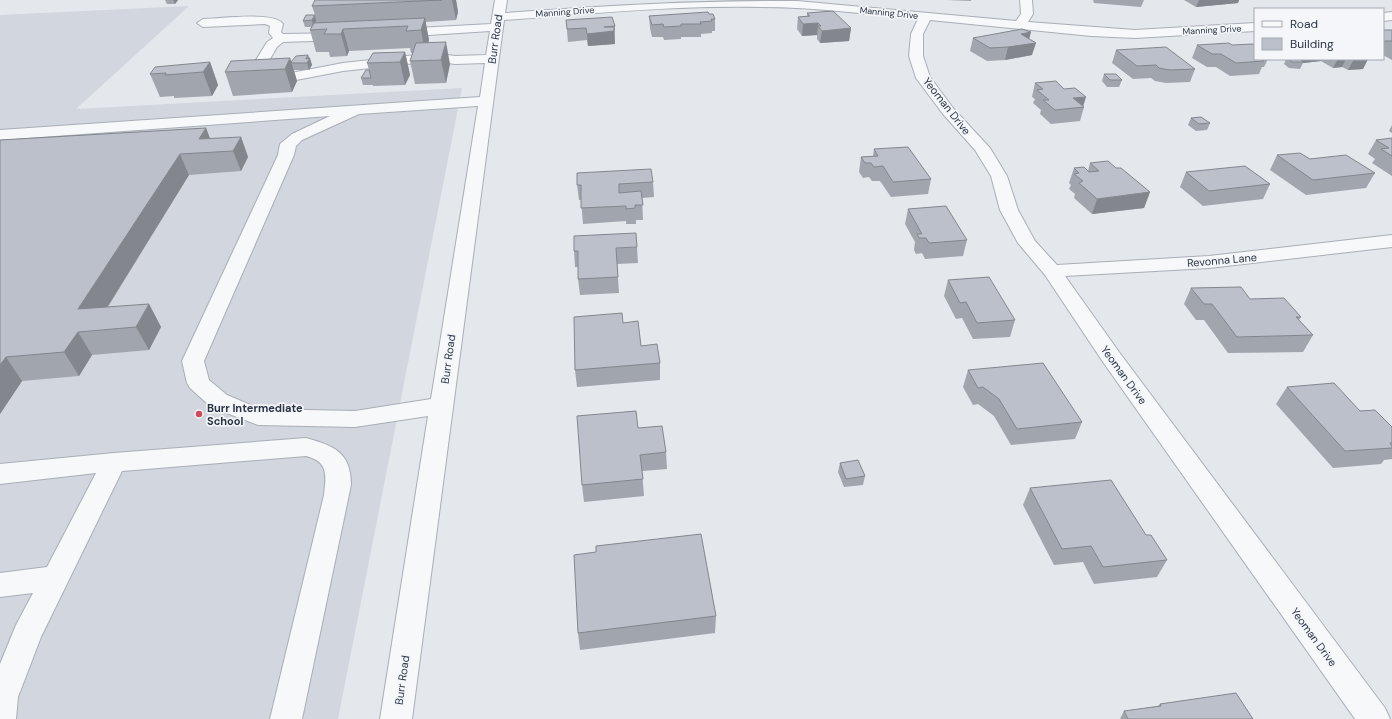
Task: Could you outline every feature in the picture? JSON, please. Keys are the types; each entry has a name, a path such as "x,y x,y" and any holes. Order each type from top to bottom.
{"street":[{"path":"1020,25 1027,14 1026,0"},
{"name":"Manning Drive","path":"387,33 499,15 689,2 797,4 925,17 1135,34 1254,27"},
{"name":"Burr Road","path":"396,719 499,15"},
{"name":"Yeoman Drive","path":"925,17 917,34 916,56 923,78 948,112 982,148 999,176 1009,210 1027,243 1052,270 1111,357 1374,719"},
{"path":"203,23 266,20 277,24 275,33 280,38"},
{"path":"356,35 280,38 272,45 255,73 267,77 296,76 343,67 434,57 455,60 492,59"},
{"path":"0,135 486,101"},
{"path":"356,110 297,137 288,144 286,155 193,361 198,382 219,401 258,416 355,419 442,406"},
{"path":"253,118 275,132 288,144"},
{"name":"Revonna Lane","path":"1052,270 1209,262 1392,241"},
{"path":"0,474 114,462 306,447 322,451 333,460 339,474 336,495 286,719"},
{"path":"0,719 2,697 27,635 114,462"},
{"path":"0,585 56,578"}],"shaded area":[{"name":"Burr Intermediate School","path":"189,6 76,109 462,88 338,719 0,719 0,15"}],"building":[{"path":"315,0 442,0 312,6"},
{"path":"833,11 851,28 822,31 818,26 821,26 818,23 803,24 798,17 810,16 807,13"},
{"path":"708,12 709,14 713,14 715,19 711,19 712,21 700,22 701,24 681,24 681,26 664,27 663,24 652,25 649,16"},
{"path":"306,15 315,15 312,20 303,21"},
{"path":"612,17 615,26 604,27 614,27 614,31 587,34 586,28 567,29 566,20"},
{"path":"425,18 421,30 406,31 408,26 343,29 341,34 324,34 327,29 310,30 314,23"},
{"path":"1022,29 1031,32 1021,34 1036,43 990,48 973,38"},
{"path":"1384,30 1392,30 1392,41 1384,41"},
{"path":"446,42 441,60 410,61 416,43"},
{"path":"1229,43 1232,45 1253,44 1254,60 1264,61 1236,63 1221,54 1212,54 1197,45"},
{"path":"1166,47 1195,69 1170,70 1159,68 1156,65 1137,66 1116,50"},
{"path":"405,52 400,62 367,63 373,53"},
{"path":"308,55 306,59 310,58 307,63 291,62 296,56"},
{"path":"290,58 285,69 225,72 231,61"},
{"path":"1290,60 1301,60 1303,62 1292,62"},
{"path":"210,62 203,72 165,75 166,73 150,74 155,67"},
{"path":"366,70 369,70 371,78 361,78"},
{"path":"1104,74 1116,74 1122,80 1110,80"},
{"path":"1056,81 1064,89 1075,88 1086,97 1073,98 1084,107 1055,110 1043,100 1049,100 1037,90 1043,89 1035,83"},
{"path":"1201,117 1210,123 1199,124 1191,118"},
{"path":"206,128 199,139 241,137 233,151 180,154 78,309 149,304 136,327 78,332 64,352 6,357 0,365 0,140"},
{"path":"1392,138 1392,156 1381,149 1389,148 1376,140"},
{"path":"908,147 931,179 893,182 883,166 874,167 871,163 865,163 861,157 878,156 874,149"},
{"path":"1300,153 1310,159 1346,155 1375,173 1313,180 1277,155"},
{"path":"1108,161 1116,168 1121,168 1150,192 1097,199 1079,183 1083,181 1074,174 1079,173 1074,168 1084,167 1089,172 1099,171 1090,163"},
{"path":"1245,166 1270,184 1209,191 1186,172"},
{"path":"651,169 653,182 619,184 619,193 641,191 643,205 635,205 635,208 626,209 626,206 581,208 581,185 577,185 577,173"},
{"path":"946,206 967,240 929,243 926,238 919,238 917,234 922,234 908,209"},
{"path":"636,233 637,247 616,248 618,277 578,279 578,251 574,251 574,236"},
{"path":"989,277 1015,320 977,323 966,302 960,303 948,280"},
{"path":"1241,287 1250,299 1284,298 1301,317 1296,317 1313,335 1237,337 1212,304 1204,304 1191,288"},
{"path":"622,313 623,323 638,321 641,346 657,344 660,363 575,370 574,317"},
{"path":"1043,363 1082,422 1017,429 999,399 983,387 978,388 968,370"},
{"path":"1334,383 1360,411 1375,410 1392,427 1392,443 1390,443 1392,448 1345,451 1287,387"},
{"path":"636,411 638,428 662,426 666,452 640,455 643,479 582,485 577,416"},
{"path":"858,460 865,476 846,479 840,463"},
{"path":"1111,480 1146,535 1151,535 1167,560 1103,567 1091,546 1062,549 1030,488"},
{"path":"701,534 716,616 578,633 574,555 596,552 596,546"},
{"path":"1236,693 1253,719 1128,719 1124,711 1161,706 1160,704"}],"place":[{"name":"Burr Intermediate School","path":"199,414"}]}
